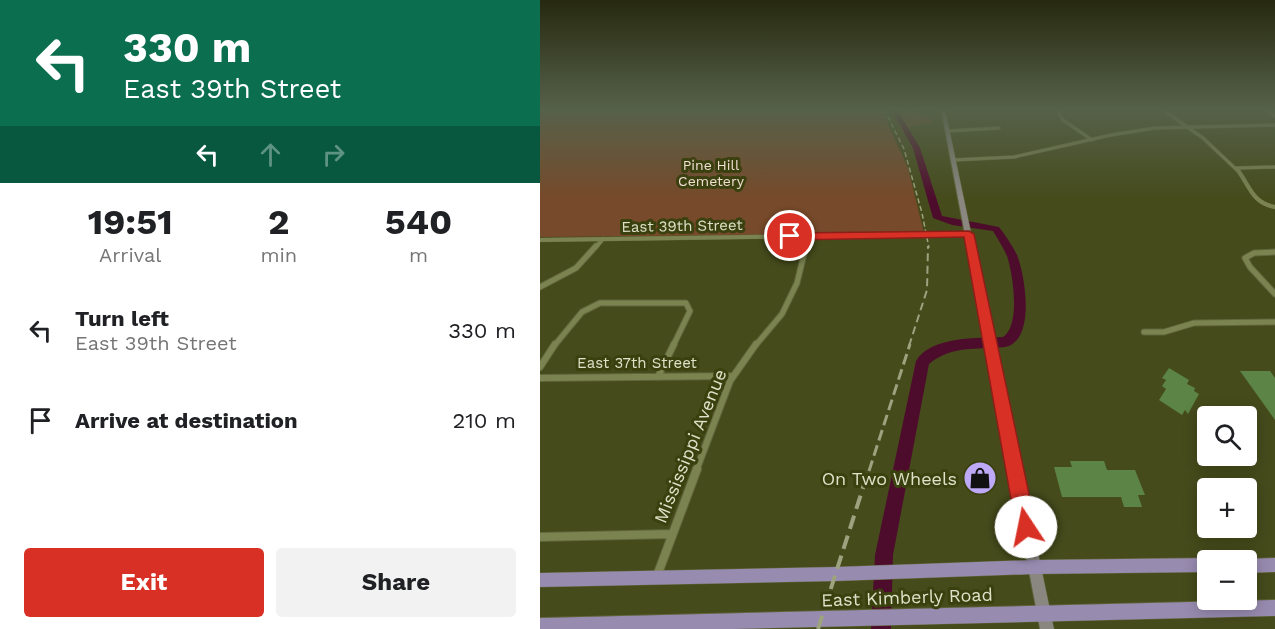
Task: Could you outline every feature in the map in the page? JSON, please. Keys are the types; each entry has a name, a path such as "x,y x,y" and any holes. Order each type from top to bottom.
{"main road":[{"path":"949,138 1047,629"},
{"path":"1257,566 1275,565"},
{"name":"East Kimberly Road","path":"540,580 1034,567 1197,566"},
{"name":"East Kimberly Road","path":"540,626 669,626 1044,613 1275,608"}],"street":[{"path":"953,160 1014,157 1100,138"},
{"path":"1202,138 1236,168 1249,191 1266,206 1275,207"},
{"path":"1236,168 1275,167"},
{"name":"East 39th Street","path":"540,240 969,234"},
{"name":"Mississippi Avenue","path":"657,578 733,376 747,355 782,314 797,283 809,236"},
{"path":"540,287 576,268 603,239"},
{"path":"1275,252 1254,253 1245,258 1250,267 1275,294"},
{"path":"540,367 579,314 588,306 600,303 682,302 689,305 690,311 658,377"},
{"path":"1144,332 1164,332 1194,323 1275,322"},
{"name":"East 37th Street","path":"540,378 733,376"},
{"path":"540,537 672,534"}],"green space":[{"name":"Pine Hill Cemetery","path":"540,138 894,138 908,168 924,233 540,237"}],"building":[{"path":"1169,368 1189,380 1187,384 1195,388 1194,391 1199,394 1188,414 1185,410 1182,415 1159,400 1166,389 1162,386 1166,380 1162,378"},
{"path":"1240,371 1270,371 1275,378 1275,420"},
{"path":"1070,461 1104,461 1107,470 1135,470 1145,495 1138,495 1142,507 1124,507 1121,497 1062,497 1054,467 1072,467"}],"waterway":[{"path":"881,629 884,555 923,361 930,355 953,346 1006,342 1013,337 1017,328 1020,303 1015,264 996,229 938,218 926,175 912,138"}],"railway":[{"path":"899,138 904,149 922,213 929,248"},
{"path":"909,346 927,290 928,246"},
{"path":"869,471 910,344"},
{"path":"818,629 869,469"}],"place":[{"name":"On Two Wheels","path":"980,478"}],"route":[{"path":"790,236 969,234 1026,527"}]}
